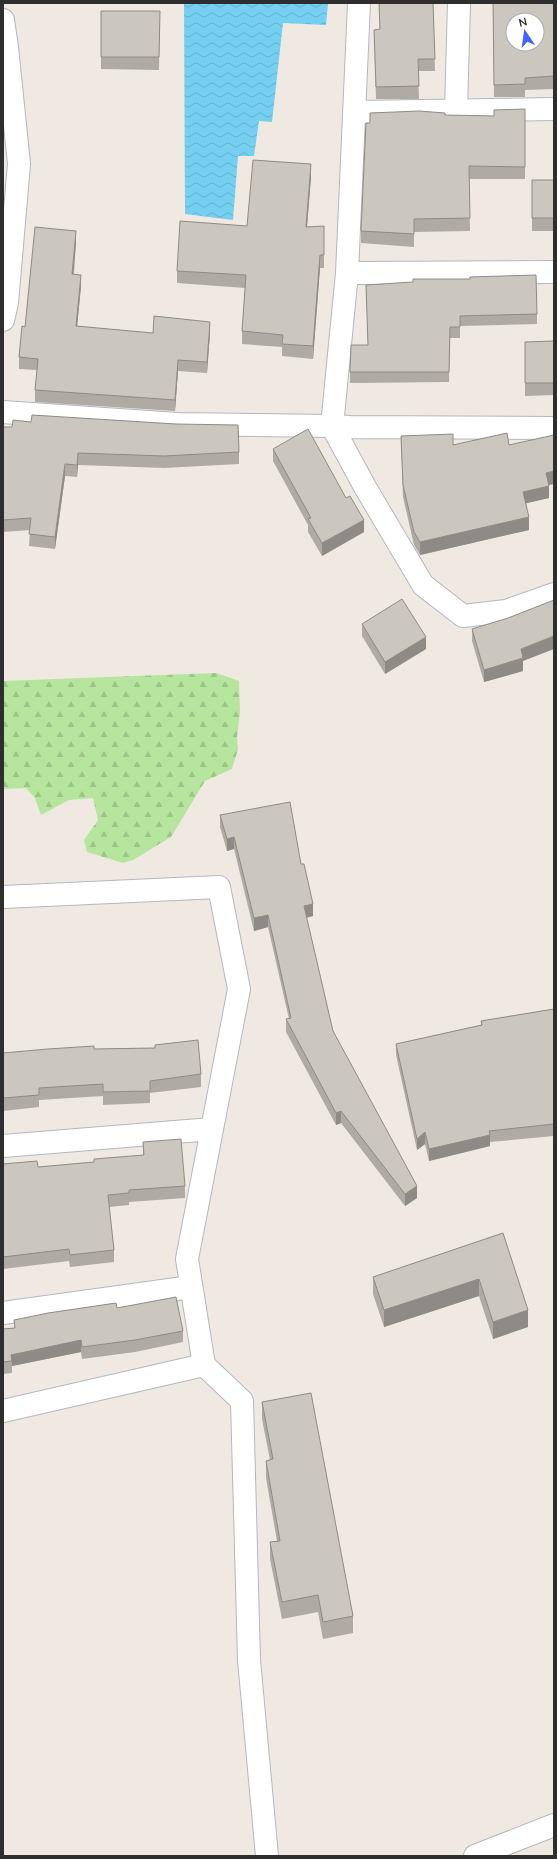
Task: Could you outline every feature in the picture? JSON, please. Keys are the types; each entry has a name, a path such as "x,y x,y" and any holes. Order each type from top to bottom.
{"street":[{"path":"359,3 347,273 332,426 365,487 423,585 463,616 506,611 554,594"},
{"path":"456,110 459,3"},
{"path":"3,20 19,164 8,303 3,320"},
{"path":"354,112 554,109"},
{"path":"347,273 554,272"},
{"path":"3,412 177,424 554,428"},
{"path":"3,897 219,887 239,989 187,1259 204,1365 242,1401 249,1660 267,1856"},
{"path":"3,1146 212,1129"},
{"path":"3,1313 191,1287"},
{"path":"3,1411 204,1365"},
{"path":"475,1856 554,1825"}],"green space":[{"path":"216,673 239,681 240,712 237,737 238,749 232,769 205,781 171,837 133,860 123,863 87,852 84,840 98,820 93,798 69,800 41,815 35,798 26,788 3,789 3,681"}],"water":[{"path":"184,3 328,3 326,25 283,23 272,122 259,121 254,156 238,156 233,220 185,214"}],"building":[{"path":"379,3 433,3 435,59 418,59 419,86 376,87 374,30 380,29"},
{"path":"493,3 554,3 554,76 525,78 525,84 494,85"},
{"path":"101,11 160,11 159,57 101,57"},
{"path":"525,109 525,167 469,166 470,218 414,219 414,234 361,231 366,123 370,123 370,113 419,111 445,113 445,115 494,116 494,110"},
{"path":"253,160 311,164 306,227 324,226 324,255 320,255 313,346 282,344 283,335 242,331 246,275 177,271 180,221 247,226"},
{"path":"532,180 554,180 554,218 532,218"},
{"path":"35,227 76,231 72,274 81,275 76,326 153,333 154,316 210,322 207,362 178,360 175,400 35,390 38,359 19,357 22,326 25,327"},
{"path":"536,275 537,314 460,316 460,327 450,327 449,372 350,372 351,345 368,345 366,285 413,282 413,279 470,279 470,277"},
{"path":"554,341 554,383 525,383 525,342"},
{"path":"32,415 176,424 238,425 239,452 164,456 78,453 77,465 65,464 55,537 29,534 31,518 3,520 3,427 12,427 13,420 31,422"},
{"path":"308,429 346,498 350,496 364,520 322,543 308,519 311,518 273,449"},
{"path":"507,433 509,445 554,435 554,471 546,473 549,486 523,492 529,517 420,542 414,532 403,485 401,436 453,434 453,445"},
{"path":"402,599 426,637 385,662 362,624"},
{"path":"554,600 554,636 521,649 523,658 484,670 472,629 508,618"},
{"path":"290,802 301,864 304,864 313,904 304,906 333,1031 417,1186 405,1194 341,1111 336,1113 286,1019 291,1018 268,915 254,918 234,837 227,839 220,815"},
{"path":"554,1009 554,1124 489,1131 490,1135 429,1149 425,1132 417,1139 396,1044 482,1025 481,1021"},
{"path":"198,1040 201,1074 150,1081 150,1091 103,1092 103,1084 39,1088 39,1095 3,1098 3,1053 94,1046 94,1049 155,1048 155,1045"},
{"path":"181,1139 185,1186 129,1190 129,1193 108,1195 114,1250 70,1255 69,1249 3,1257 3,1164 37,1161 38,1167 94,1162 94,1159 144,1155 143,1142"},
{"path":"503,1233 528,1310 493,1322 479,1279 384,1310 373,1277"},
{"path":"176,1297 183,1331 135,1340 82,1347 81,1340 11,1355 12,1361 3,1362 3,1329 15,1328 14,1320 48,1313 116,1303 117,1308"},
{"path":"311,1393 353,1616 323,1622 318,1595 282,1602 270,1542 280,1541 266,1461 273,1459 262,1402"}]}
